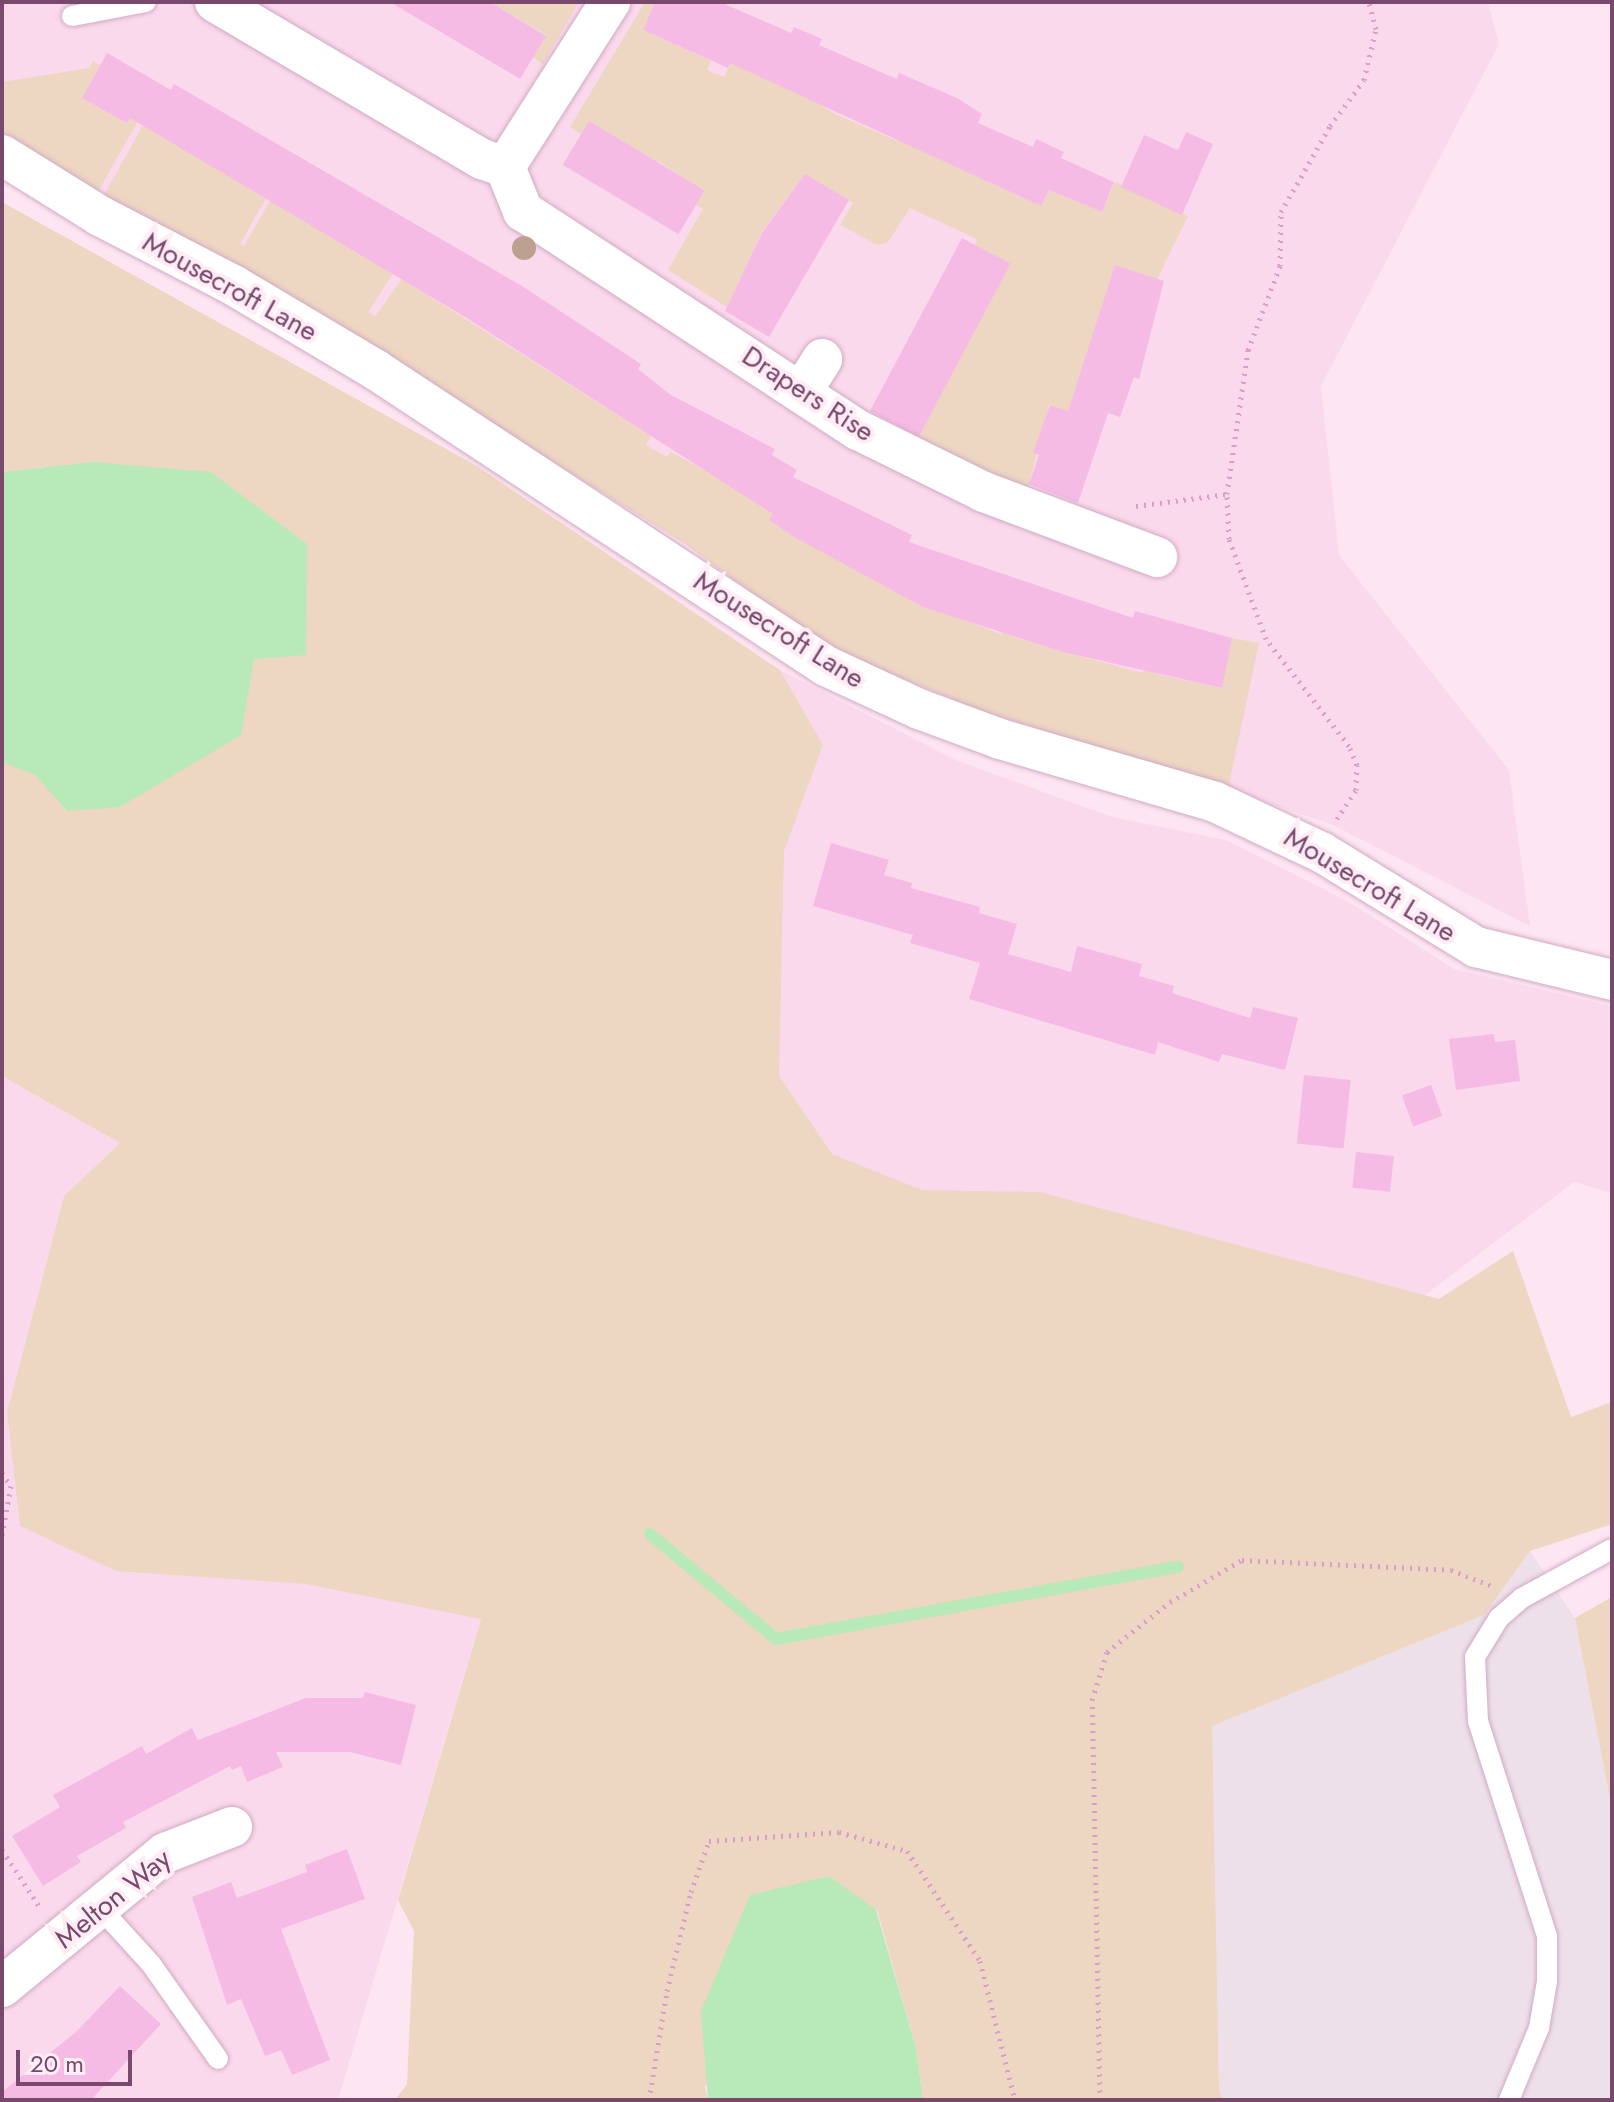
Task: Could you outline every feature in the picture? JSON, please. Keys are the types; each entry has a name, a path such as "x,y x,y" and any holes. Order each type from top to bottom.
{"street":[{"path":"215,2 482,159 505,167 610,2"},
{"name":"Mousecroft Lane","path":"2,155 100,216 233,285 376,370 826,666 919,709 1000,739 1215,802 1321,852 1476,947 1612,980"},
{"name":"Drapers Rise","path":"505,167 523,211 858,430 956,478 1113,525 1157,557"},
{"path":"801,393 822,359"},
{"name":"Melton Way","path":"2,1987 101,1909 165,1853 232,1827"}],"lane":[{"path":"72,16 146,2"},
{"path":"1509,2100 1539,2028 1547,1981 1547,1936 1478,1721 1473,1691 1475,1657 1484,1638 1522,1598 1612,1549"},
{"path":"101,1909 151,1964 218,2059"}],"path":[{"path":"1321,852 1356,790 1357,765 1349,746 1266,639 1229,539 1227,494 1248,350 1280,266 1281,212 1330,126 1364,80 1376,29 1369,2"},
{"path":"1113,525 1227,494"},
{"path":"2,1473 11,1486 2,1535"},
{"path":"1100,2100 1092,1700 1107,1652 1170,1602 1242,1560 1451,1570 1522,1598"},
{"path":"649,2100 667,1991 691,1892 709,1841 839,1832 907,1851 980,1961 1015,2100"},
{"path":"2,1850 62,1940"}],"shaded area":[{"path":"2,2 1488,2 1499,44 1321,386 1339,555 1509,770 1530,926 1333,825 1228,789 755,596 685,544 230,261 67,179 2,139"},
{"path":"490,2 579,2 543,64 533,57 546,35"},
{"path":"645,2 655,2 643,30 711,61 707,70 724,77 738,48 833,113 895,140 1000,160 990,183 1041,206 1049,190 1102,212 1115,182 1188,216 1157,279 1115,265 1071,412 1049,405 1028,489 914,443 1009,264 975,245 977,239 910,208 888,242 878,245 840,225 853,203 805,174 762,232 727,307 668,270 703,209 696,205 704,191 658,161 651,171 645,157 590,121 581,134 570,127"},
{"path":"93,61 100,65 82,98 127,123 145,92 152,96 97,194 2,139 2,82 89,68"},
{"path":"157,100 284,166 240,244 244,246 288,169 412,244 368,312 375,316 402,279 651,436 646,444 649,447 667,457 671,452 724,481 773,514 770,520 941,611 1001,634 1017,590 1023,592 1009,635 1063,652 1075,613 1079,656 1143,673 1156,626 1167,628 1157,674 1221,688 1232,638 1259,643 1228,789 976,709 825,646 685,544 230,261 103,197"},
{"path":"2,202 475,465 780,670 823,745 784,851 779,1076 832,1154 922,1190 1040,1192 1439,1299 1513,1251 1571,1417 1612,1402 1612,1524 1530,1551 1484,1615 1212,1726 1219,2091 1224,2100 923,2100 916,2048 877,1910 705,2087 708,2100 395,2100 407,2084 414,1931 398,1900 481,1619 306,1584 116,1571 20,1526 7,1412 64,1196 120,1143 2,1076 2,762 35,774 67,811 91,462 2,472"},
{"path":"91,462 211,472 307,544 306,655 254,659 241,735 120,807 67,811 35,775 2,762 2,472"},
{"path":"780,670 956,760 1112,817 1226,840 1351,903 1454,969 1612,1006 1612,1193 1574,1182 1412,1305 810,1306 727,839 759,714"},
{"path":"2,1076 120,1143 64,1196 7,1412 306,1584 481,1618 338,2100 2,2100"},
{"path":"1530,1551 1575,1618 1612,1808 1612,2100 1224,2100 1219,2091 1211,1726 1484,1615"},
{"path":"1612,1597 1612,1809 1575,1618"},
{"path":"829,1876 876,1910 916,2048 923,2100 708,2100 701,2011 750,1895"}],"building":[{"path":"390,2 490,2 546,36 520,79"},
{"path":"655,2 720,2 791,33 794,27 822,39 819,45 897,79 899,73 957,98 982,114 978,123 1033,147 1036,139 1064,152 1061,158 1114,182 1102,212 1049,190 1041,206 730,63 728,68 643,30"},
{"path":"107,53 171,90 174,84 522,286 641,364 638,369 671,395 775,449 772,455 797,470 793,477 912,535 909,542 1133,618 1135,611 1232,638 1222,688 1063,652 923,607 796,538 769,520 773,514 465,317 130,118 127,123 82,98"},
{"path":"589,121 705,191 678,234 563,165"},
{"path":"1186,132 1213,144 1182,215 1121,187 1144,135 1178,150"},
{"path":"805,174 849,200 769,337 725,311 762,233"},
{"path":"962,238 1011,264 919,437 870,411"},
{"path":"1115,265 1164,281 1139,379 1134,377 1120,417 1108,413 1078,503 1029,484 1039,455 1033,453 1050,405 1068,411"},
{"path":"831,843 889,860 884,875 912,883 911,888 980,907 979,913 1017,924 1008,954 1071,972 1077,946 1142,964 1139,976 1174,986 1172,993 1250,1018 1253,1007 1298,1018 1285,1070 1222,1054 1219,1062 1158,1042 1155,1055 969,999 980,963 910,943 913,935 813,906"},
{"path":"1494,1034 1495,1042 1515,1040 1520,1081 1456,1090 1449,1039"},
{"path":"1304,1075 1351,1080 1344,1149 1297,1144"},
{"path":"1431,1085 1442,1116 1413,1127 1402,1096"},
{"path":"1356,1152 1394,1156 1390,1192 1352,1188"},
{"path":"365,1692 416,1705 401,1765 350,1752 276,1752 283,1767 247,1782 241,1766 232,1770 230,1766 123,1822 126,1828 77,1856 81,1862 43,1886 12,1836 60,1807 53,1795 142,1746 146,1754 192,1728 198,1740 306,1698 363,1698"},
{"path":"347,1849 365,1899 281,1929 330,2060 292,2075 281,2050 265,2056 241,1999 227,2005 192,1897 231,1882 237,1898 307,1872 305,1865"},
{"path":"120,1986 161,2024 91,2100 2,2100 2,2092 77,2031"}],"waterway":[{"path":"650,1534 776,1639 1178,1567"}]}
